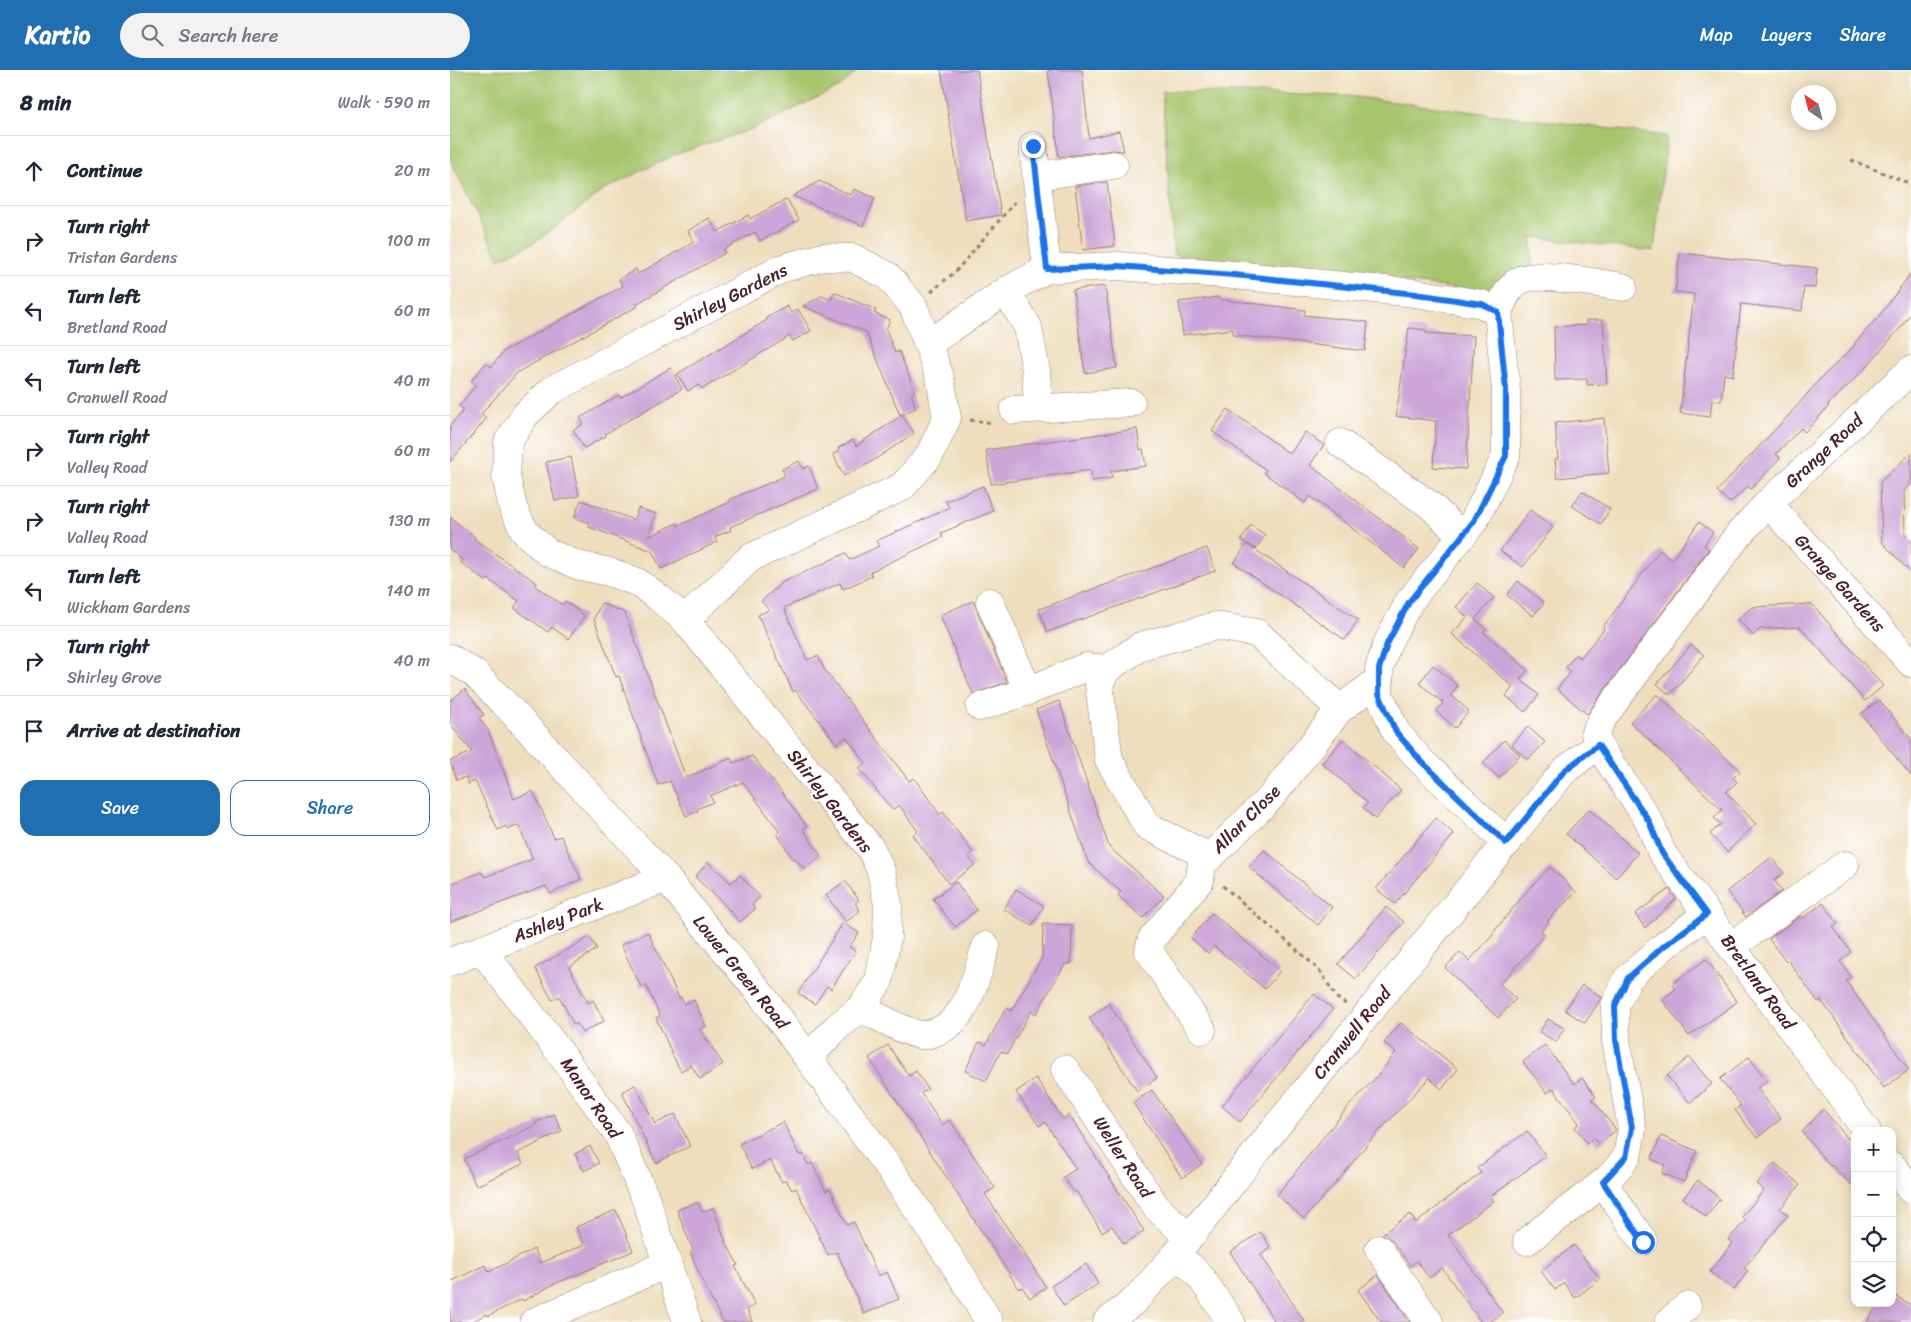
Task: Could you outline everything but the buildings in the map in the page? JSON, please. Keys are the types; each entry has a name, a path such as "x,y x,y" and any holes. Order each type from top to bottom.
{"street":[{"path":"1033,146 1047,269"},
{"path":"1037,176 1114,165"},
{"name":"Shirley Gardens","path":"808,1058 836,1028 860,1008 879,980 887,936 888,904 881,871 871,849 685,620 637,582 609,572 577,564 547,552 525,532 513,508 506,476 508,442 526,414 552,390 782,268 823,257 853,258 888,276 913,306 940,378 947,418"},
{"path":"928,344 1006,292 1047,269 1118,266 1243,276 1416,294 1482,304 1498,312"},
{"path":"1506,843 1421,761 1396,732 1379,694 1379,669 1387,644 1409,602 1474,521 1506,456 1506,390 1498,312 1508,291 1521,280 1537,276 1623,287"},
{"path":"1006,292 1028,327 1036,371 1026,409 1130,403"},
{"name":"Grange Road","path":"1598,745 1595,733 1604,716 1739,534 1768,503 1911,370"},
{"path":"685,620 750,558 902,488 929,456 947,418"},
{"path":"1340,443 1430,505 1462,536"},
{"name":"Grange Gardens","path":"1768,503 1911,663"},
{"path":"990,602 1028,690"},
{"path":"980,707 1086,667 1107,669 1141,646 1216,626 1257,633 1340,709"},
{"name":"Lower Green Road","path":"450,658 474,673 509,708 666,878 764,996 899,1184 962,1276 989,1322"},
{"name":"Allan Close","path":"1107,669 1099,684 1109,760 1147,826 1210,857 1272,796 1340,709 1379,680"},
{"name":"Cranwell Road","path":"1108,1322 1134,1301 1182,1247 1268,1137 1564,771 1598,745"},
{"name":"Bretland Road","path":"1598,745 1649,821 1662,853 1864,1127"},
{"path":"1202,1030 1149,951 1152,939 1200,880 1203,854"},
{"path":"1732,946 1845,865"},
{"name":"Ashley Park","path":"450,962 666,878"},
{"path":"1527,1241 1603,1182 1626,1157 1632,1128 1616,1040 1615,1006 1628,978 1664,946 1707,914"},
{"path":"860,1008 896,1026 922,1036 942,1030 957,1018 968,996 986,946"},
{"name":"Manor Road","path":"482,950 564,1057 618,1134 646,1200 687,1322"},
{"name":"Weller Road","path":"1065,1069 1182,1247 1191,1267 1202,1279 1231,1322"},
{"path":"1896,1171 1911,1190"},
{"path":"1603,1182 1643,1242"},
{"path":"1379,1249 1429,1322"},
{"path":"534,1322 667,1264"}],"path":[{"path":"1852,160 1911,184"},
{"path":"913,306 956,271 1037,176"},
{"path":"947,418 1002,424 1026,409"},
{"path":"1203,854 1226,890 1304,956 1320,971 1338,998 1364,1019"}],"green space":[{"path":"450,70 858,70 841,86 755,128 674,155 605,189 534,243 499,259 450,159"},
{"path":"1162,91 1348,96 1667,136 1654,251 1532,237 1532,266 1496,293 1174,255"}],"route":[{"path":"1033,146 1047,269 1118,266 1234,275 1416,294 1482,304 1498,312 1506,390 1506,456 1474,521 1409,602 1387,644 1379,669 1379,694 1396,732 1421,761 1506,843 1564,771 1598,745 1649,821 1662,853 1707,914 1664,946 1628,978 1615,1006 1616,1040 1632,1128 1626,1157 1608,1179 1603,1182 1643,1242"}]}
